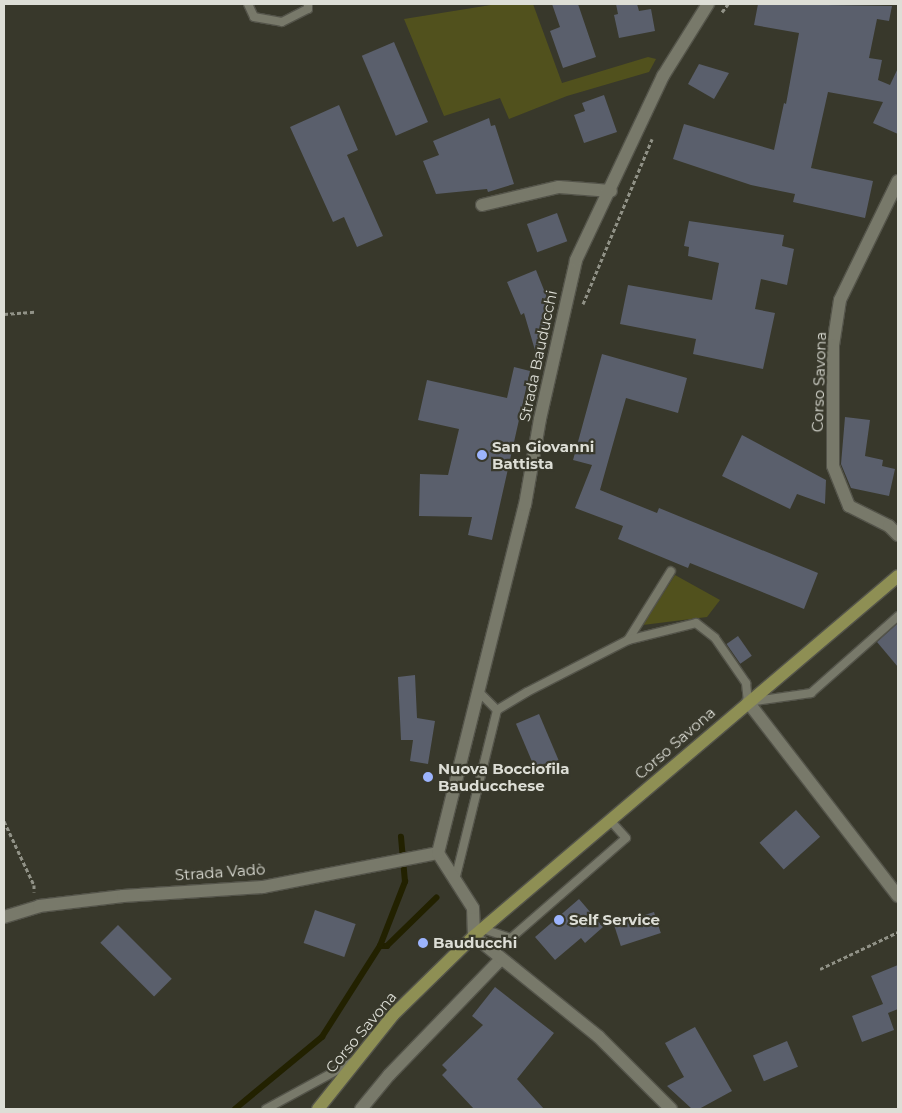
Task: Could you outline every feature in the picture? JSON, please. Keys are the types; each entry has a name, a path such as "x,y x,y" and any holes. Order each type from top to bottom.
{"main road":[{"name":"Corso Savona","path":"318,1109 393,1015 479,933 898,576"}],"street":[{"name":"Strada Bauducchi","path":"438,853 477,690 525,505 540,419 576,260 611,192 663,76 708,4"},
{"name":"Corso Savona","path":"898,181 840,300 834,345 833,466 849,506 889,526 898,535"},
{"path":"482,205 559,187 611,192"},
{"path":"748,702 898,896"},
{"path":"438,853 473,908 479,933 500,960 599,1037 670,1109"},
{"name":"Strada Vadò","path":"4,917 33,908 123,896 263,886 438,853"},
{"path":"361,1109 389,1075 500,960"}],"lane":[{"path":"248,4 254,17 282,22 308,9 308,4"},
{"path":"628,640 671,571"},
{"path":"455,880 497,710 628,640 696,623 715,638 746,683 748,702 810,692 898,616"},
{"path":"477,690 497,710"},
{"path":"479,933 511,938 626,838 610,820"},
{"path":"266,1109 360,1057"}],"path":[{"path":"719,16 728,4"},
{"path":"582,307 654,135"},
{"path":"4,314 35,312"},
{"path":"4,822 34,885 33,908"},
{"path":"820,969 898,932"}],"shaded area":[{"path":"497,4 533,4 562,83 648,57 656,59 649,72 567,96 509,119 500,98 444,116 404,19"},
{"path":"675,575 720,600 707,617 643,625"}],"building":[{"path":"552,4 578,4 596,57 563,68 550,31 560,27"},
{"path":"616,4 637,4 639,11 651,9 655,31 619,38 614,15 618,14"},
{"path":"758,4 892,6 889,21 877,19 869,58 882,60 878,80 890,85 898,68 898,134 873,123 883,102 828,92 811,168 873,181 865,218 793,202 795,194 751,185 673,159 684,124 774,150 784,103 786,104 799,33 754,25"},
{"path":"394,42 428,122 396,136 362,56"},
{"path":"699,64 729,73 714,99 688,84"},
{"path":"604,95 617,132 584,143 574,115 585,111 582,103"},
{"path":"339,105 358,150 347,155 383,236 357,247 344,217 333,222 290,127"},
{"path":"489,118 491,126 495,125 514,184 488,192 487,189 436,194 423,161 439,155 433,141"},
{"path":"557,213 567,241 537,252 527,224"},
{"path":"689,221 784,235 782,246 794,249 787,285 761,279 755,309 775,313 763,369 693,354 696,339 620,324 628,285 712,300 719,263 688,256 689,247 684,246"},
{"path":"536,270 550,305 537,357 524,313 521,315 507,282"},
{"path":"602,354 687,378 678,413 626,398 600,490 657,513 659,508 818,573 804,609 690,563 688,568 618,539 623,526 575,508 592,465 573,460"},
{"path":"514,367 530,371 492,540 468,535 472,517 419,516 420,474 448,475 459,429 418,420 427,380 507,398"},
{"path":"845,417 870,420 865,456 883,460 882,466 895,469 889,496 851,488 841,464"},
{"path":"742,435 826,480 825,504 797,494 790,509 722,476"},
{"path":"898,623 898,667 877,642"},
{"path":"738,636 752,656 740,664 727,644"},
{"path":"415,675 417,718 435,721 428,764 410,761 413,740 401,740 398,677"},
{"path":"539,714 559,760 536,770 516,724"},
{"path":"796,810 820,837 784,870 760,843"},
{"path":"579,899 603,927 585,943 581,938 555,960 535,937"},
{"path":"315,910 356,924 344,957 304,943"},
{"path":"654,912 661,933 621,946 614,925"},
{"path":"118,925 172,979 154,996 100,943"},
{"path":"898,965 898,1009 888,1013 894,1030 862,1042 852,1016 883,1004 871,976"},
{"path":"495,987 554,1033 517,1079 544,1109 474,1109 442,1075 447,1070 442,1065 483,1025 472,1016"},
{"path":"695,1027 732,1091 699,1109 692,1109 667,1086 684,1077 665,1043"},
{"path":"787,1041 798,1067 764,1081 753,1055"}],"waterway":[{"path":"235,1109 322,1037 380,946 405,882 401,837"},
{"path":"380,946 387,946 436,898"}],"place":[{"name":"San Giovanni Battista","path":"482,455"},
{"name":"Nuova Bocciofila Bauducchese","path":"428,777"},
{"name":"Self Service","path":"559,920"},
{"name":"Bauducchi","path":"423,943"}]}
